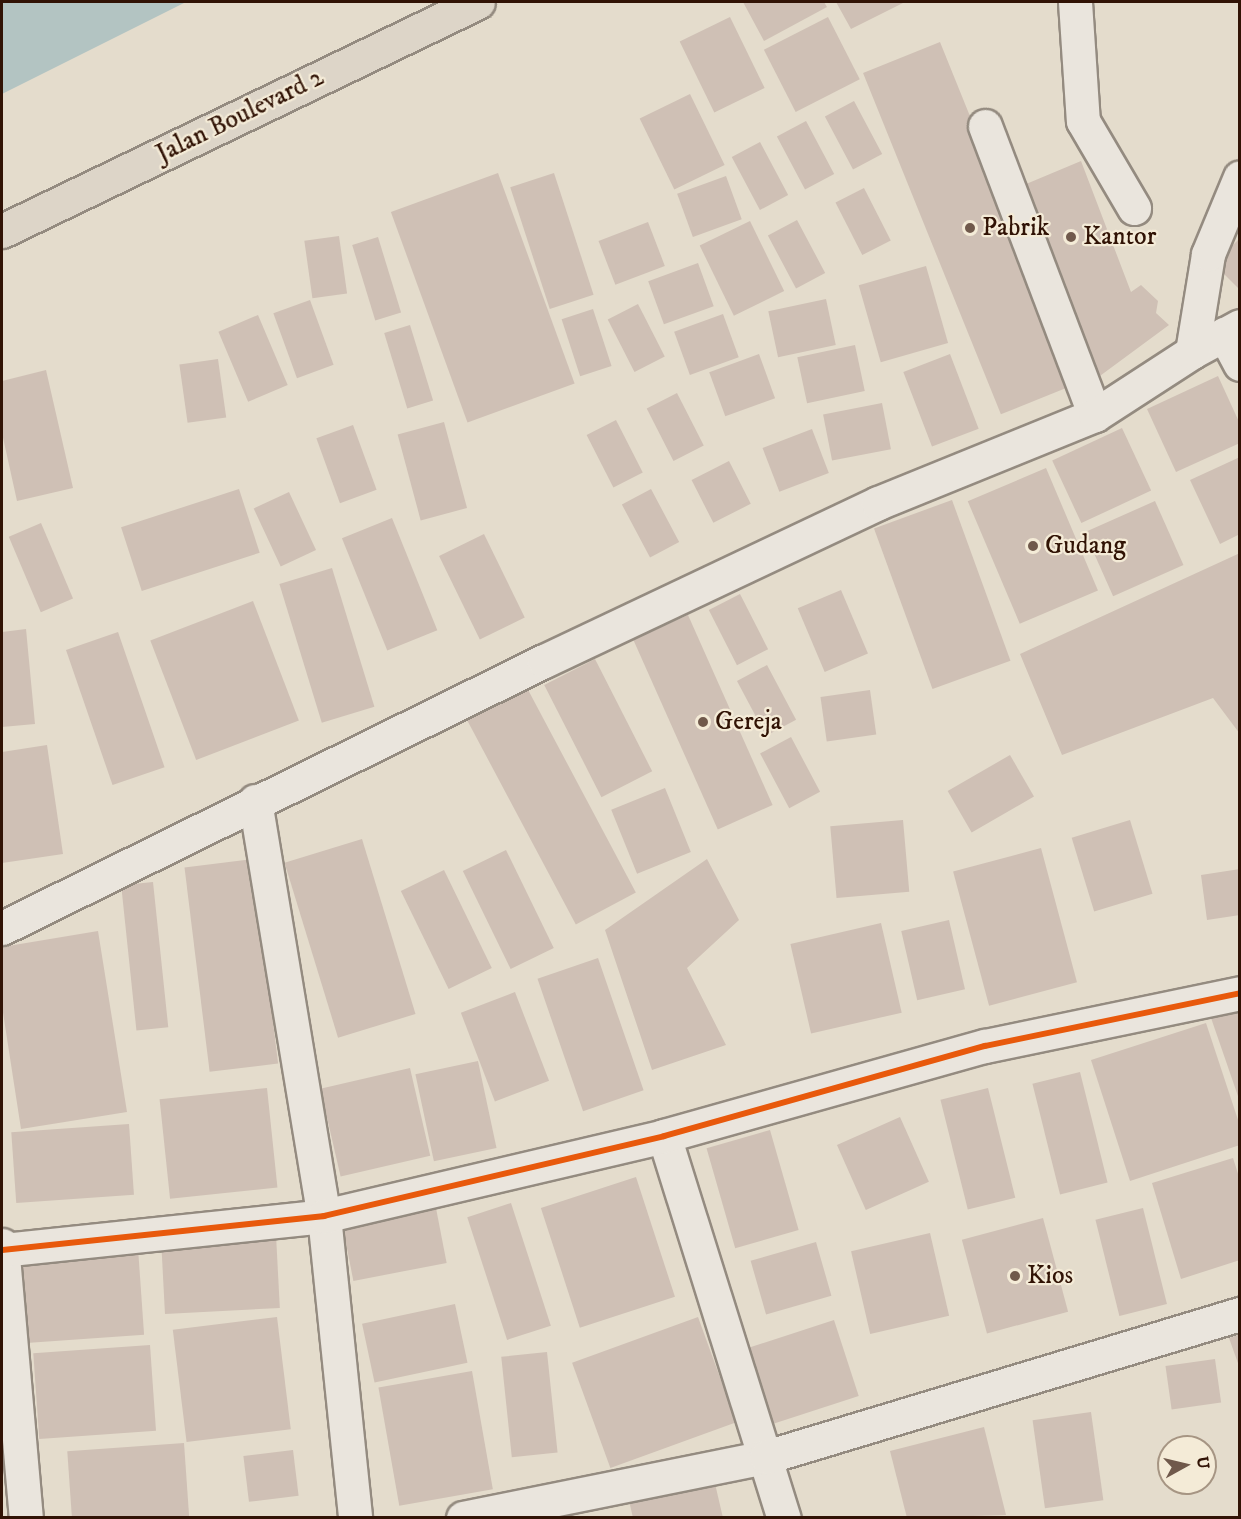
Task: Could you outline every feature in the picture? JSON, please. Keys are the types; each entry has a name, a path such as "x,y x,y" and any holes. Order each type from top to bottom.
{"main road":[{"name":"Jalan Boulevard 2","path":"2,231 478,2"}],"street":[{"path":"1076,2 1083,121 1134,208"},
{"path":"985,126 1095,415"},
{"path":"1192,352 1208,255 1239,177"},
{"path":"2,928 255,801 868,508 1095,415 1192,352 1232,330 1239,364"},
{"path":"255,801 324,1216 355,1518"},
{"path":"2,1250 324,1216 664,1136 985,1046 1239,993"},
{"path":"664,1136 784,1518"},
{"path":"2,1245 26,1518"},
{"path":"463,1518 766,1457 1239,1314"}],"shaded area":[{"path":"2,2 186,2 2,94"}],"building":[{"path":"743,2 824,2 827,7 764,41"},
{"path":"836,2 905,2 851,29"},
{"path":"730,17 765,88 714,113 680,42"},
{"path":"828,17 860,79 796,112 764,50"},
{"name":"Pabrik","path":"940,42 1078,383 1001,414 863,73"},
{"path":"690,94 725,165 674,190 640,119"},
{"path":"854,101 882,154 853,169 825,116"},
{"path":"806,121 834,174 805,189 777,136"},
{"path":"760,142 788,195 760,210 732,157"},
{"name":"Kantor","path":"1081,161 1131,292 1141,285 1158,301 1156,313 1169,325 1089,384 1014,189"},
{"path":"498,173 575,383 467,422 391,212"},
{"path":"554,173 594,295 550,309 510,187"},
{"path":"726,176 742,219 693,237 677,194"},
{"path":"864,188 891,241 862,255 835,203"},
{"path":"797,220 825,273 796,288 768,235"},
{"path":"750,221 784,291 734,316 700,246"},
{"path":"648,222 665,266 615,285 599,241"},
{"path":"339,236 347,293 312,298 304,241"},
{"path":"378,237 401,313 375,320 352,245"},
{"path":"1238,240 1240,241 1240,290 1214,264"},
{"path":"698,263 714,306 664,324 648,281"},
{"path":"926,266 948,343 881,362 859,285"},
{"path":"826,299 836,345 778,357 768,311"},
{"path":"310,300 334,365 297,378 273,313"},
{"path":"638,304 665,357 634,372 608,319"},
{"path":"593,309 612,366 580,376 562,319"},
{"path":"723,314 739,357 690,375 674,332"},
{"path":"258,315 288,385 248,402 218,332"},
{"path":"410,325 433,401 407,408 384,333"},
{"path":"855,345 865,391 807,403 797,357"},
{"path":"759,354 775,398 725,416 709,372"},
{"path":"950,354 979,429 932,447 903,372"},
{"path":"218,359 226,417 188,423 179,364"},
{"path":"46,370 73,488 17,501 2,433 2,381"},
{"path":"1218,376 1240,424 1240,443 1176,472 1147,409"},
{"path":"677,393 704,446 673,461 647,408"},
{"path":"882,403 891,449 832,461 823,414"},
{"path":"616,420 643,473 613,488 587,435"},
{"path":"444,422 467,508 421,520 398,434"},
{"path":"353,425 377,490 340,503 316,438"},
{"path":"1122,428 1151,491 1081,523 1052,461"},
{"path":"812,429 829,473 779,492 763,448"},
{"path":"1240,457 1240,534 1220,544 1190,480"},
{"path":"729,461 751,504 713,523 692,480"},
{"name":"Gudang","path":"1046,468 1098,590 1020,624 968,501"},
{"path":"239,489 260,553 142,591 121,527"},
{"path":"651,489 679,542 650,557 622,504"},
{"path":"289,492 316,550 281,566 254,508"},
{"path":"952,500 1010,661 932,689 874,528"},
{"path":"1155,501 1183,565 1113,596 1085,532"},
{"path":"392,518 437,630 387,650 342,538"},
{"path":"41,523 73,598 41,612 9,537"},
{"path":"484,534 525,618 480,640 439,556"},
{"path":"1240,553 1240,734 1213,698 1062,755 1020,654"},
{"path":"332,568 374,707 322,723 279,584"},
{"path":"841,590 868,654 825,672 798,608"},
{"path":"740,594 768,649 737,665 709,610"},
{"path":"253,601 299,720 196,760 150,640"},
{"name":"Gereja","path":"688,615 773,805 718,829 633,639"},
{"path":"26,629 35,724 2,727 2,632"},
{"path":"118,632 165,767 113,785 66,650"},
{"path":"595,659 652,771 601,797 544,685"},
{"path":"767,665 796,720 766,736 737,681"},
{"path":"526,686 636,893 576,925 466,718"},
{"path":"870,690 876,735 827,742 820,697"},
{"path":"791,737 820,792 789,808 760,753"},
{"path":"47,745 63,854 2,863 2,752"},
{"path":"1010,755 1034,797 972,833 948,791"},
{"path":"665,788 691,852 637,874 611,810"},
{"path":"903,820 909,892 837,898 830,826"},
{"path":"1130,820 1153,894 1094,911 1072,838"},
{"path":"362,839 416,1014 338,1038 285,863"},
{"path":"1041,848 1077,982 989,1006 953,872"},
{"path":"506,850 554,948 511,969 463,871"},
{"path":"253,859 278,1063 210,1072 185,867"},
{"path":"707,859 739,920 687,968 726,1045 652,1070 605,930"},
{"path":"1240,869 1240,915 1207,920 1201,875"},
{"path":"444,870 492,968 449,989 401,891"},
{"path":"153,882 168,1027 136,1031 121,885"},
{"path":"949,920 965,989 917,1000 901,931"},
{"path":"881,923 902,1013 811,1034 790,944"},
{"path":"98,931 127,1112 21,1129 2,1006 2,947"},
{"path":"598,958 644,1090 583,1111 537,979"},
{"path":"515,992 549,1081 495,1101 461,1013"},
{"path":"1240,1005 1240,1098 1239,1099 1210,1015"},
{"path":"1206,1023 1240,1126 1240,1145 1130,1181 1091,1060"},
{"path":"478,1061 497,1148 434,1161 415,1074"},
{"path":"410,1068 430,1156 341,1176 320,1089"},
{"path":"1080,1072 1108,1183 1060,1194 1032,1084"},
{"path":"267,1088 277,1187 170,1199 160,1099"},
{"path":"988,1088 1015,1198 968,1209 940,1100"},
{"path":"900,1117 929,1182 866,1210 837,1145"},
{"path":"129,1124 134,1195 16,1203 11,1132"},
{"path":"770,1130 799,1230 735,1248 707,1148"},
{"path":"1233,1158 1240,1180 1240,1260 1181,1279 1152,1183"},
{"path":"636,1177 675,1297 580,1328 541,1208"},
{"path":"435,1203 447,1263 353,1281 342,1221"},
{"path":"511,1203 551,1326 507,1340 467,1217"},
{"path":"1143,1208 1167,1304 1119,1316 1095,1220"},
{"name":"Kios","path":"1043,1218 1068,1312 987,1333 962,1240"},
{"path":"930,1233 949,1316 870,1334 851,1251"},
{"path":"276,1235 280,1308 165,1314 161,1241"},
{"path":"816,1242 831,1296 766,1315 751,1261"},
{"path":"138,1248 144,1335 26,1343 20,1256"},
{"path":"455,1304 467,1363 375,1382 362,1324"},
{"path":"277,1317 291,1429 187,1442 173,1330"},
{"path":"698,1317 736,1422 610,1468 572,1363"},
{"path":"834,1320 859,1396 766,1426 742,1350"},
{"path":"1240,1334 1240,1366 1239,1366 1229,1338"},
{"path":"150,1345 156,1431 39,1439 33,1353"},
{"path":"547,1352 558,1452 512,1457 501,1357"},
{"path":"1215,1359 1221,1403 1172,1410 1165,1366"},
{"path":"472,1371 493,1489 399,1506 378,1387"},
{"path":"1091,1412 1103,1500 1045,1508 1033,1420"},
{"path":"984,1427 1006,1515 907,1518 890,1451"},
{"path":"184,1443 189,1518 72,1518 67,1451"},
{"path":"293,1450 299,1496 249,1502 243,1456"},
{"path":"713,1475 723,1518 633,1518 628,1496"}],"cycle path":[{"path":"2,1250 324,1216 664,1136 985,1046 1240,993"}],"place":[{"name":"Pabrik","path":"970,228"},
{"name":"Kantor","path":"1071,237"},
{"name":"Gudang","path":"1033,546"},
{"name":"Gereja","path":"703,722"},
{"name":"Kios","path":"1015,1276"}]}
